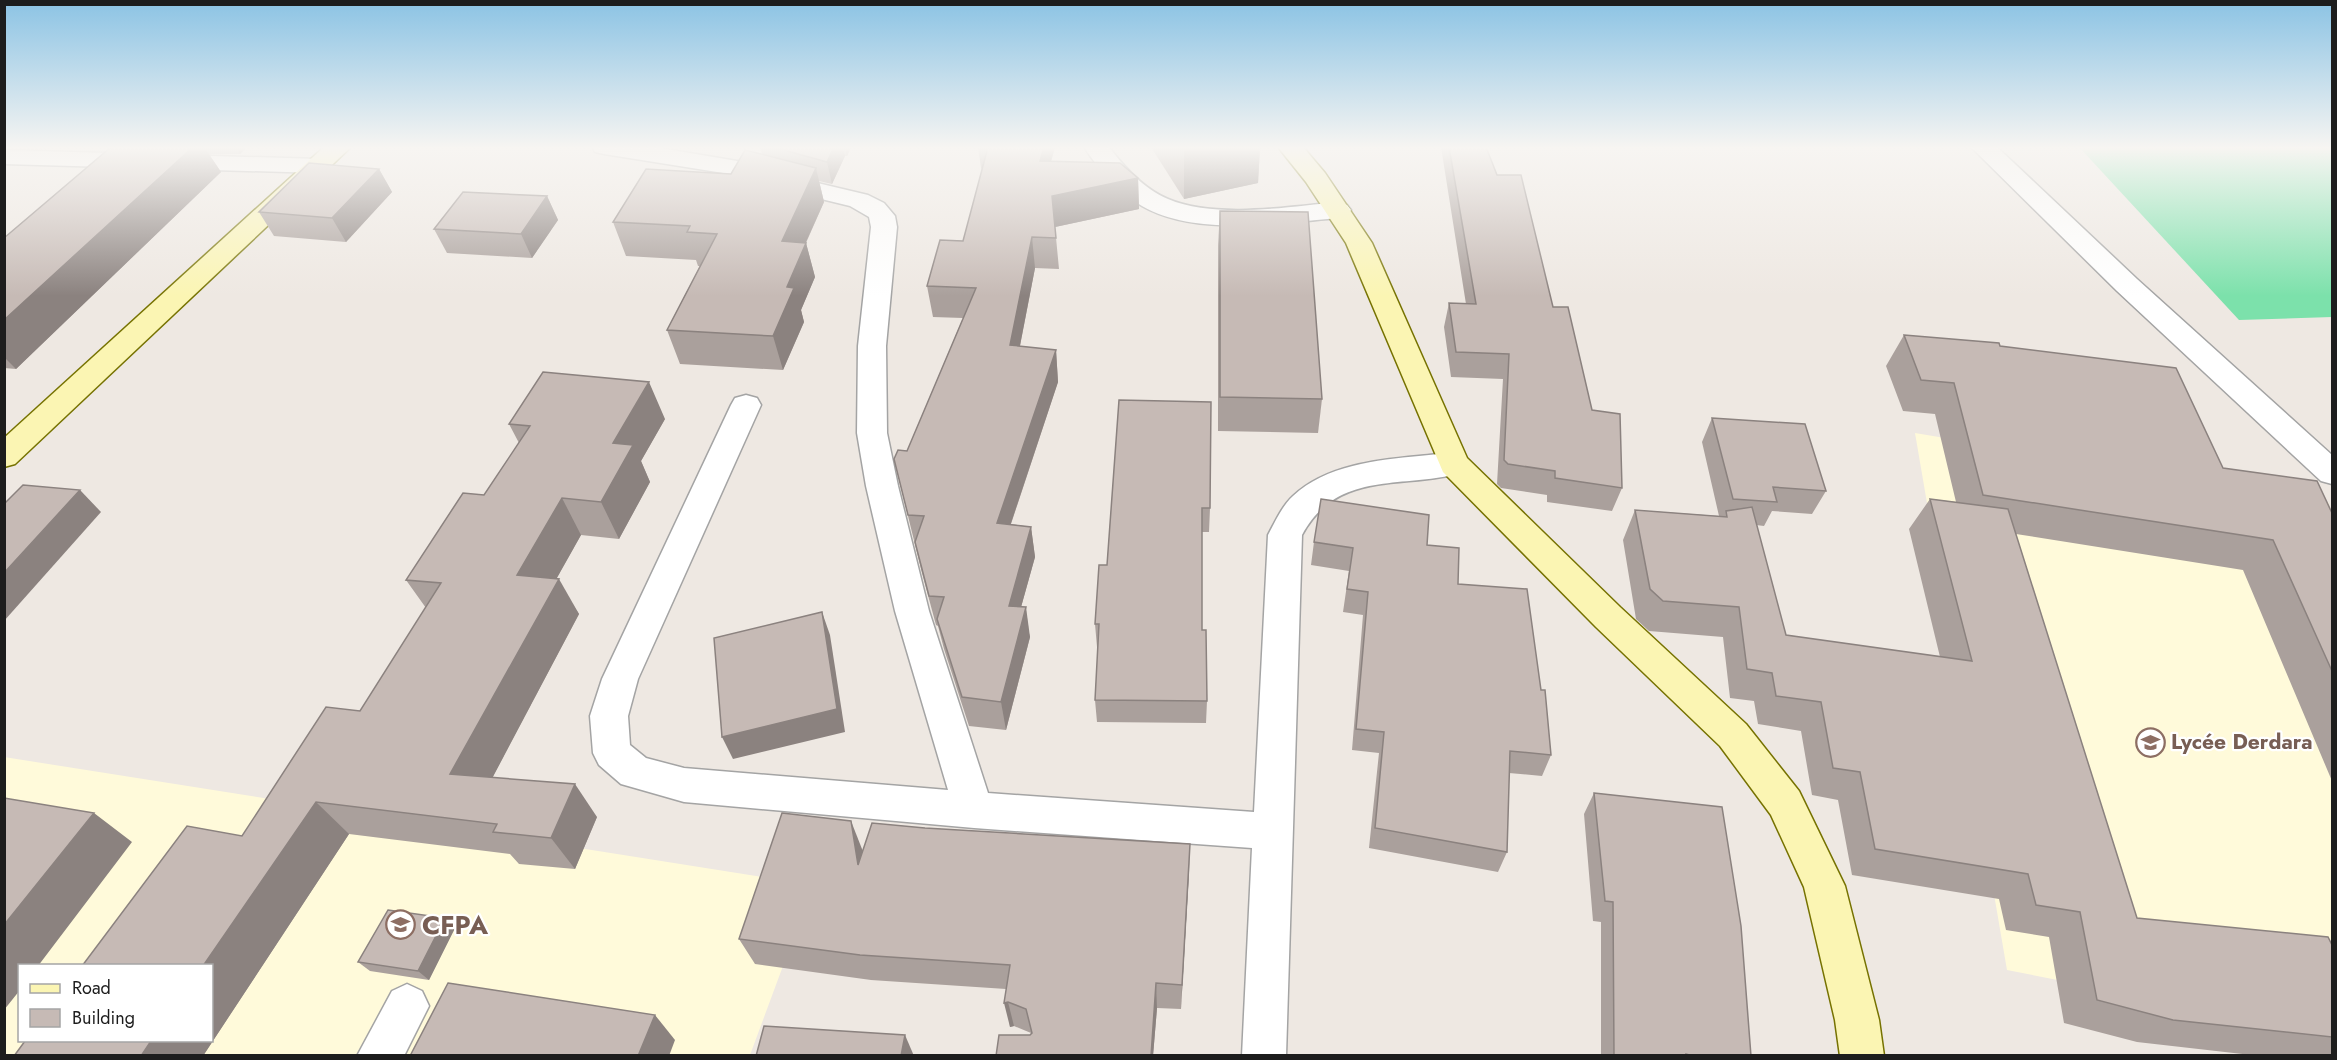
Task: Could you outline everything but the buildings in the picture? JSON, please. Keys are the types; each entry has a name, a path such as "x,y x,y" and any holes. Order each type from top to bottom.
{"main road":[{"path":"4,456 286,196"},
{"path":"1329,196 1364,254 1454,464 1608,617 1733,735 1785,803 1824,886 1857,1020 1862,1056"}],"street":[{"path":"843,196 875,208 882,216 884,227 872,346 872,433 882,486 912,611 974,810"},
{"path":"1146,196 1159,205 1187,213 1243,216 1338,210"},
{"path":"2035,196 2127,285 2332,473"},
{"path":"746,405 620,679 609,716 612,753 635,772 684,784 974,810 1271,831"},
{"path":"1264,1056 1271,831 1285,535 1304,505 1329,486 1369,474 1454,464"},
{"path":"379,1056 407,1006"}],"shaded area":[{"name":"Lycée Derdara","path":"1915,433 2328,502 2332,513 2332,1034 2007,970"},
{"name":"CFPA","path":"4,757 813,885 750,1055 5,1055"}],"green space":[{"path":"2125,196 2332,196 2332,317 2239,320"}],"place":[{"name":"Lycée Derdara","path":"2150,742"},
{"name":"CFPA","path":"401,925"}]}
